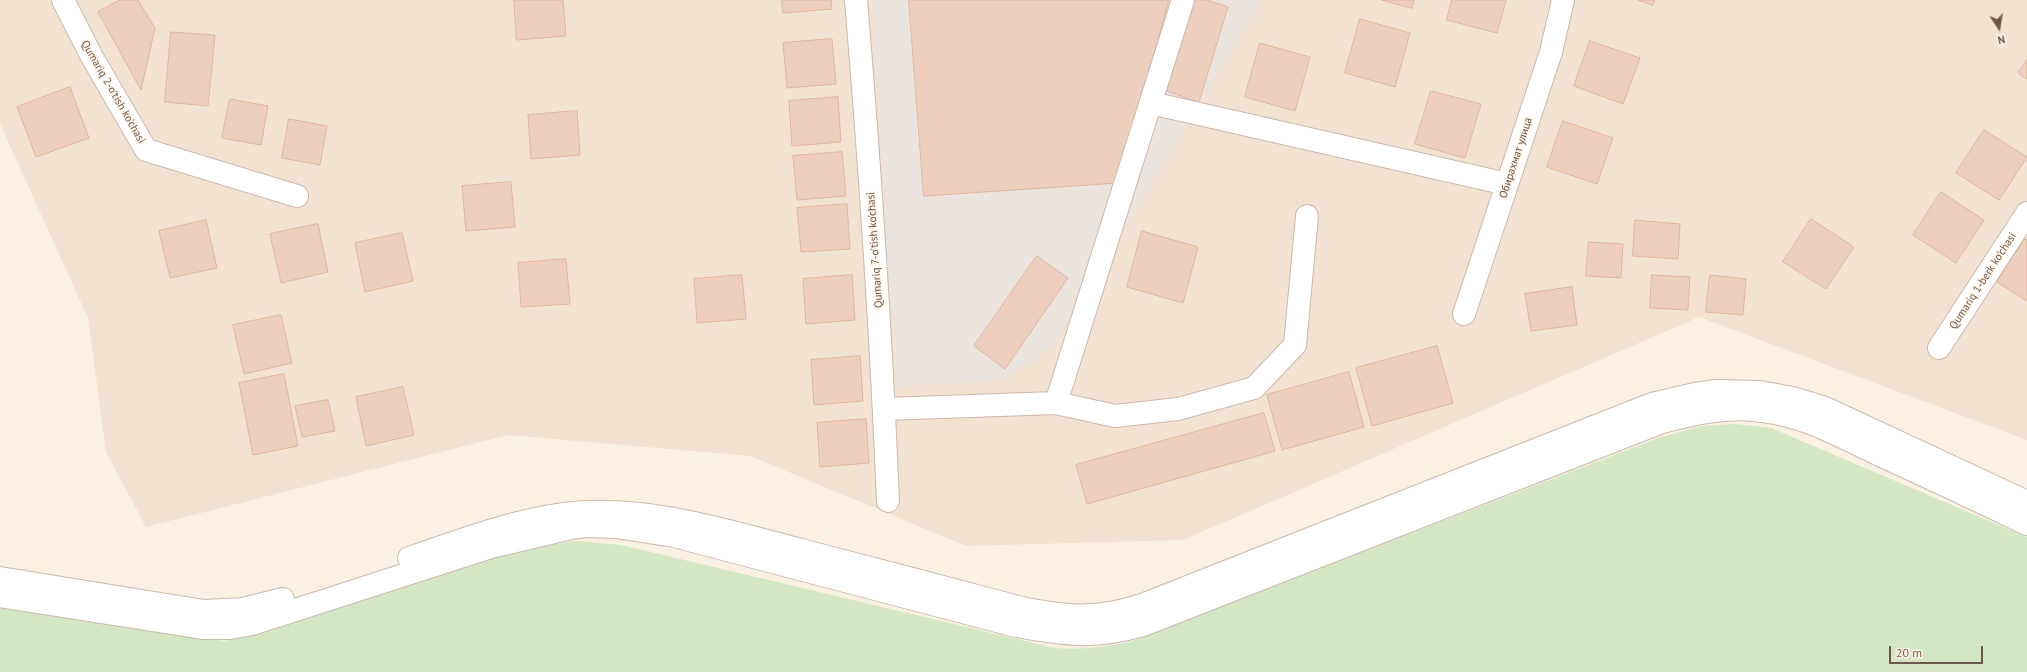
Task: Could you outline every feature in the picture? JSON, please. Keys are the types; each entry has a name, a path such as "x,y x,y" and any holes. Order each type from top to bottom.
{"street":[{"name":"Qumariq 2-o'tish ko'chasi","path":"63,0 92,57 146,150 297,196"},
{"name":"Qumariq 7-o'tish ko'chasi","path":"856,0 868,136 885,409 888,501"},
{"path":"1056,403 1183,0"},
{"name":"Обирахмат улица","path":"1464,314 1551,52 1563,0"},
{"path":"1150,103 1507,184"},
{"name":"Qumariq 1-berk ko'chasi","path":"1939,348 2027,214"},
{"path":"885,409 1056,403 1115,416 1178,410 1254,388 1295,345 1307,216"},
{"path":"0,578 204,610 243,609 304,592 486,532 564,514 612,512 676,519 1022,608 1066,616 1097,616 1112,614 1142,605 1652,404 1695,394 1716,391 1760,392 1815,404 2027,502"},
{"path":"0,596 203,628 230,628 252,624 491,547 557,531 586,526 644,530 674,536 1016,626 1065,635 1097,635 1143,625 1662,422 1702,412 1722,410 1762,411 1793,417 1813,423 2027,524"}],"shaded area":[{"path":"0,0 2027,0 2027,440 1699,317 1183,540 966,546 750,456 508,435 146,527 106,452 88,318 0,124"},
{"path":"872,0 1262,0 1055,344 1003,381 896,386"}],"green space":[{"path":"1734,424 1771,428 2027,537 2027,672 0,672 0,607 224,641 267,632 525,548 576,541 621,545 1055,648 1092,648 1129,642 1661,437 1702,426"}],"building":[{"path":"120,0 138,0 155,28 141,90 98,12"},
{"path":"514,0 563,0 566,36 517,40"},
{"path":"782,0 831,0 832,9 783,13"},
{"path":"909,0 1169,0 1118,183 924,196"},
{"path":"1194,0 1207,0 1228,7 1199,102 1166,91"},
{"path":"1382,0 1414,0 1412,8"},
{"path":"1452,0 1506,0 1497,33 1447,20"},
{"path":"1638,0 1655,0 1653,5"},
{"path":"1360,19 1410,33 1395,87 1345,73"},
{"path":"171,32 215,35 208,106 165,102"},
{"path":"832,39 836,84 787,88 783,43"},
{"path":"1590,41 1640,58 1623,104 1574,86"},
{"path":"1260,43 1310,57 1295,111 1245,97"},
{"path":"2027,60 2027,79 2018,73"},
{"path":"70,87 89,138 36,157 17,107"},
{"path":"1431,91 1481,104 1465,158 1415,144"},
{"path":"838,97 841,142 792,146 789,101"},
{"path":"230,99 268,106 261,145 222,138"},
{"path":"577,111 580,155 531,159 528,115"},
{"path":"289,119 327,126 320,165 282,158"},
{"path":"1563,121 1613,138 1597,184 1547,167"},
{"path":"1984,130 2027,157 1999,200 1956,173"},
{"path":"842,152 846,196 797,200 793,156"},
{"path":"511,182 515,227 466,231 462,186"},
{"path":"1941,192 1984,220 1956,263 1913,235"},
{"path":"847,204 850,249 801,252 797,208"},
{"path":"1811,219 1854,247 1826,289 1783,262"},
{"path":"206,220 217,268 170,278 159,231"},
{"path":"1635,220 1680,224 1678,259 1633,256"},
{"path":"318,224 328,272 281,283 270,234"},
{"path":"1142,231 1198,247 1183,303 1127,287"},
{"path":"402,233 413,281 365,292 355,243"},
{"path":"2025,239 2027,240 2027,301 1997,282"},
{"path":"1589,242 1623,244 1621,278 1586,276"},
{"path":"1037,256 1068,278 1005,369 974,346"},
{"path":"566,259 570,304 521,307 518,263"},
{"path":"742,275 746,319 697,323 694,279"},
{"path":"852,275 855,320 806,324 803,279"},
{"path":"1652,275 1690,277 1688,310 1650,308"},
{"path":"1710,275 1746,279 1743,315 1706,312"},
{"path":"1572,287 1577,325 1531,331 1525,294"},
{"path":"281,315 292,363 244,374 233,325"},
{"path":"1437,346 1453,403 1372,426 1356,368"},
{"path":"860,356 863,401 814,405 811,360"},
{"path":"1349,372 1364,427 1282,450 1267,395"},
{"path":"284,374 298,446 253,455 239,383"},
{"path":"403,387 414,435 366,446 356,397"},
{"path":"328,400 335,431 302,437 295,406"},
{"path":"1264,413 1275,451 1087,504 1076,465"},
{"path":"866,419 869,463 820,467 817,423"}]}
